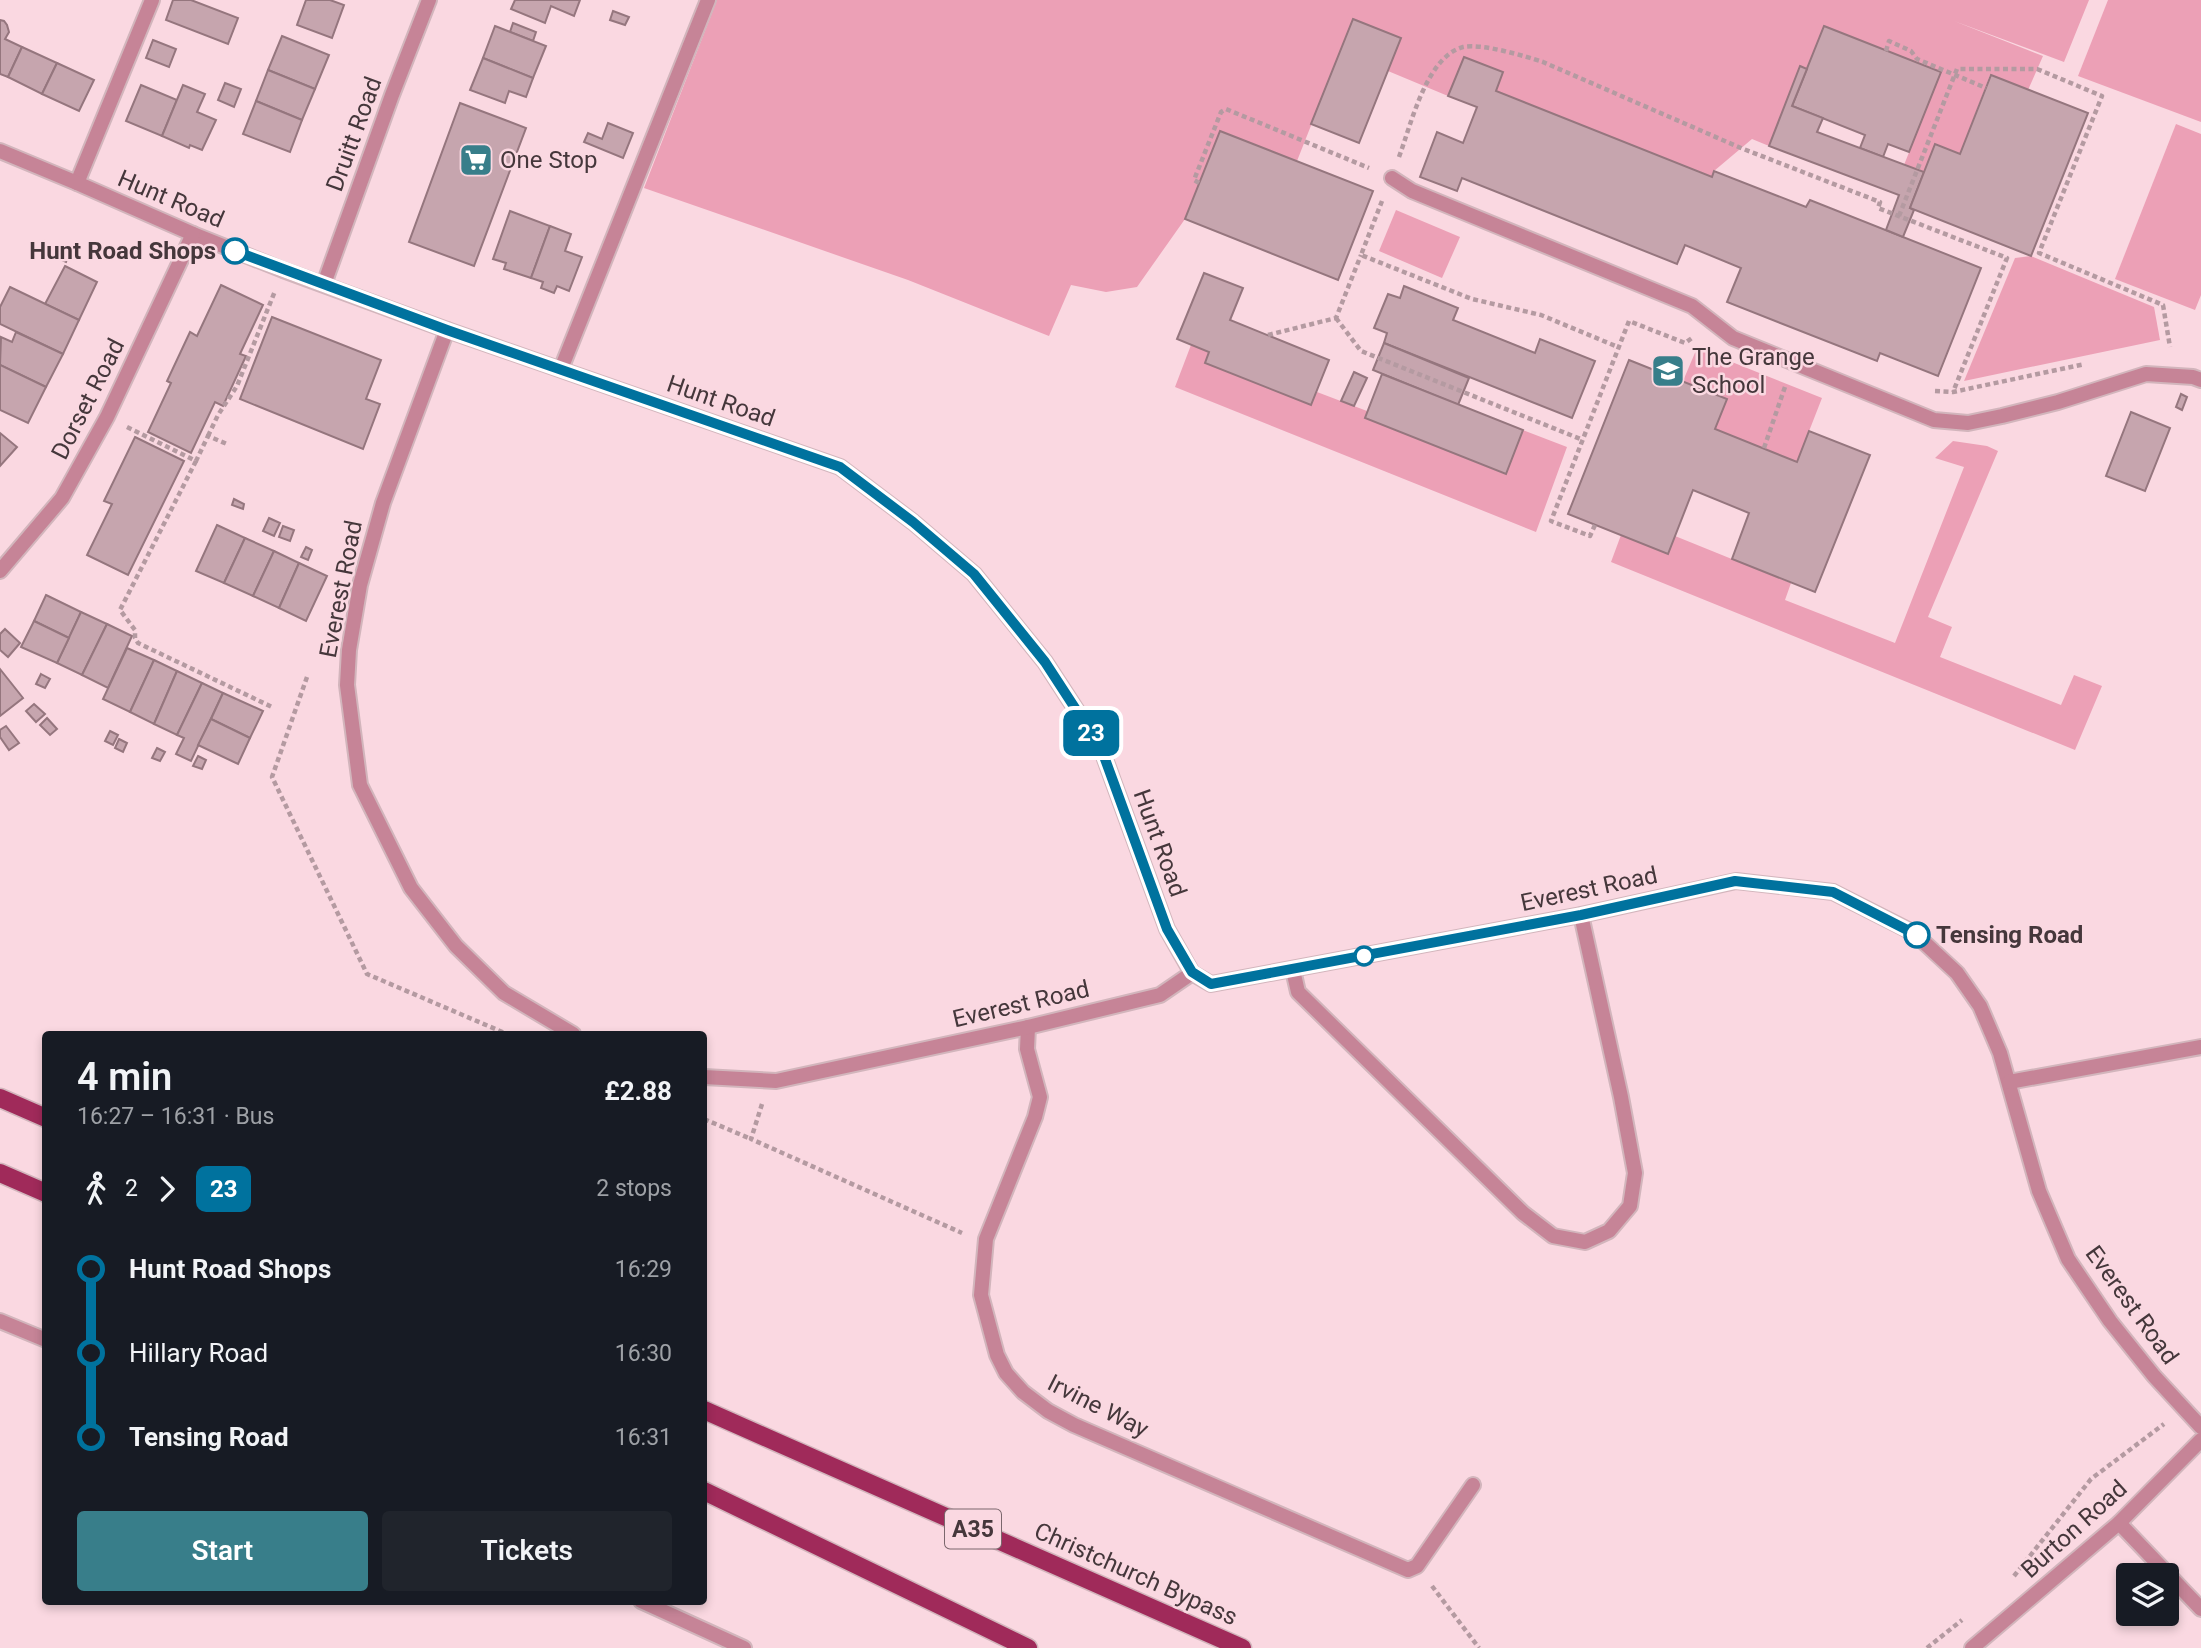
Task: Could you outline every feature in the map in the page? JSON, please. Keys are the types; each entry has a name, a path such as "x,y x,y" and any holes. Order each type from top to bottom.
{"main road":[{"path":"0,1098 42,1116"},
{"path":"0,1173 42,1191"},
{"name":"Christchurch Bypass","path":"707,1411 1242,1648"},
{"path":"707,1492 1028,1648"}],"street":[{"path":"77,183 152,0"},
{"name":"Druitt Road","path":"324,284 429,0"},
{"path":"561,369 708,0"},
{"name":"Hunt Road","path":"0,152 283,270 840,467 913,522 974,574 1045,662 1101,748 1167,929 1192,972"},
{"path":"1392,178 1412,191 1692,306 1733,338 1934,420 1968,424 2058,402 2146,374 2193,377 2201,380"},
{"name":"Dorset Road","path":"0,571 62,498 107,418 193,234"},
{"name":"Everest Road","path":"447,330 383,503 360,585 349,650 347,685 360,785 411,888 456,946 504,993 568,1031"},
{"name":"Everest Road","path":"707,1077 769,1081 1028,1027 1160,995 1192,972 1211,984 1581,915 1735,881 1833,892 1914,933 1957,973 1980,1006 2000,1053 2039,1191 2068,1259 2109,1321 2201,1427"},
{"path":"1293,970 1298,992 1523,1213 1553,1236 1585,1242 1609,1231 1630,1206 1635,1173 1581,915"},
{"name":"Irvine Way","path":"1028,1027 1027,1049 1040,1097 1035,1117 986,1239 981,1295 997,1355 1006,1373 1023,1392 1074,1425 1408,1570 1417,1566"},
{"path":"2009,1082 2201,1047"},
{"path":"0,1321 42,1338"},
{"name":"Burton Road","path":"1972,1648 2119,1523 2201,1440"},
{"path":"1417,1566 1473,1485"},
{"path":"2119,1523 2201,1609"},
{"path":"650,1605 744,1648"}],"path":[{"path":"1886,51 1889,41 1911,51 1917,59 1986,88"},
{"path":"1336,318 1431,76 1436,67 1453,51 1465,46 1515,52 1543,62 1741,148 1880,202 1878,208 2007,258 1953,392"},
{"path":"1899,216 1957,69 2037,69 2102,96 2039,253 2163,304 2169,347"},
{"path":"1199,183 1194,180 1221,113 1226,108 1392,178"},
{"path":"1361,255 1472,299 1541,315 1618,348"},
{"path":"272,707 138,643 135,630 120,610 218,415 237,386 283,270"},
{"path":"1268,335 1336,318"},
{"path":"1336,318 1361,351 1583,440"},
{"path":"1595,525 1590,536 1551,521 1629,321 1685,344 1713,322"},
{"path":"1764,448 1794,363"},
{"path":"107,418 196,461"},
{"path":"208,436 227,444"},
{"path":"307,677 272,776 367,974 500,1031"},
{"path":"751,1139 769,1081"},
{"path":"707,1120 962,1233 986,1239"},
{"path":"2005,1583 2015,1575 2091,1479 2184,1409"},
{"path":"1417,1566 1479,1648"},
{"path":"1927,1648 1966,1616"}],"shaded area":[{"path":"717,0 2089,0 2064,62 1954,21 2043,56 2028,90 1990,75 1960,154 1935,144 1924,172 1904,165 1941,72 1824,26 1807,69 1800,66 1769,146 1752,139 1714,171 1712,177 1496,91 1503,72 1464,57 1448,96 1388,71 1401,38 1353,19 1297,161 1220,131 1185,219 1137,287 1106,292 1071,285 1049,336 908,280 644,188"},
{"path":"2108,0 2201,0 2201,122 2078,76"},
{"path":"2176,124 2201,134 2201,295 2195,310 2115,279"},
{"path":"1396,210 1460,237 1442,278 1379,251"},
{"path":"2031,256 2154,307 2160,340 1964,381 2015,258"},
{"path":"1191,345 1311,405 1317,392 1367,411 1365,418 1505,474 1523,430 1567,447 1536,532 1175,387"},
{"path":"1697,348 1822,398 1797,462 1715,429 1727,399 1683,381"},
{"path":"1953,441 1987,446 1998,451 1928,617 1952,627 1940,657 2061,705 2074,675 2102,686 2075,750 1611,562 1621,535 1675,536 1791,583 1785,600 1895,643 1964,467 1935,458"}],"building":[{"path":"173,0 191,0 238,18 228,44 166,20"},
{"path":"306,0 330,0 344,5 332,38 297,25"},
{"path":"515,0 580,0 574,16 551,6 545,23 511,9"},
{"path":"613,11 629,17 625,25 610,20"},
{"path":"1353,19 1401,38 1359,143 1311,124"},
{"path":"0,20 7,25 9,32 5,39 22,47 8,77 0,74"},
{"path":"513,23 536,32 533,41 510,32"},
{"path":"495,26 546,46 533,78 483,58"},
{"path":"1824,26 1941,72 1909,152 1888,144 1883,157 1860,148 1865,135 1792,106"},
{"path":"282,36 329,55 315,89 268,70"},
{"path":"153,40 176,49 169,67 146,58"},
{"path":"22,47 57,63 42,94 8,77"},
{"path":"1464,57 1503,72 1496,91 1712,177 1714,171 1806,207 1810,200 1981,268 1938,376 1880,353 1877,361 1727,302 1741,268 1685,245 1677,264 1462,178 1457,191 1420,177 1437,132 1463,143 1477,107 1448,96"},
{"path":"483,58 533,78 526,97 509,91 505,103 470,90"},
{"path":"57,63 94,80 79,111 42,94"},
{"path":"1800,66 1807,69 1792,106 1823,118 1817,132 1924,172 1910,208 1914,210 1903,237 1886,230 1899,195 1769,146"},
{"path":"268,70 315,89 302,120 256,101"},
{"path":"1991,75 2088,113 2031,256 1910,208 1935,144 1960,154"},
{"path":"225,83 241,89 234,107 218,100"},
{"path":"141,85 177,100 162,136 126,121"},
{"path":"183,85 205,94 197,112 216,120 202,150 190,145 189,148 162,136"},
{"path":"256,101 302,120 290,152 243,134"},
{"name":"One Stop","path":"460,103 526,128 474,266 409,242"},
{"path":"608,123 633,133 623,158 584,142 588,133 602,139"},
{"path":"1220,131 1373,191 1338,280 1185,219"},
{"path":"510,211 550,226 531,278 504,269 506,263 493,259"},
{"path":"550,226 571,234 565,251 582,257 569,291 557,286 554,293 541,288 543,282 531,278"},
{"path":"57,247 70,253 66,262 53,256"},
{"path":"65,266 97,282 79,320 45,304"},
{"path":"1204,273 1243,288 1230,320 1329,360 1311,405 1205,363 1209,352 1177,339"},
{"path":"221,285 263,305 240,354 246,356 223,406 215,402 191,453 148,432 171,383 167,381 190,332 197,336"},
{"path":"1404,286 1458,308 1453,320 1535,353 1540,339 1595,361 1572,418 1384,343 1387,333 1374,328 1388,294 1400,298"},
{"path":"10,287 79,320 63,354 0,324 0,307"},
{"path":"272,317 381,360 366,399 380,404 363,449 240,399"},
{"path":"16,332 63,354 46,387 0,365 1,337 12,342"},
{"path":"1384,343 1469,378 1458,405 1373,370"},
{"path":"1629,360 1727,399 1715,429 1797,462 1809,431 1870,455 1815,592 1732,559 1749,513 1693,490 1668,554 1568,514"},
{"path":"0,365 46,387 28,423 0,410"},
{"path":"1354,372 1367,378 1354,406 1341,401"},
{"path":"1382,374 1523,430 1506,474 1365,418"},
{"path":"2181,394 2187,397 2182,410 2176,407"},
{"path":"2131,412 2170,428 2145,491 2106,476"},
{"path":"0,433 17,447 0,466"},
{"path":"135,437 184,461 128,575 87,555 112,504 104,501"},
{"path":"234,499 244,504 243,509 232,505"},
{"path":"269,518 280,523 274,536 263,531"},
{"path":"217,525 245,538 224,583 196,571"},
{"path":"283,526 294,530 290,541 279,537"},
{"path":"245,538 274,551 253,596 224,583"},
{"path":"306,547 312,550 308,560 301,557"},
{"path":"274,551 299,563 279,608 253,596"},
{"path":"299,563 327,576 306,621 279,608"},
{"path":"46,595 81,612 69,638 34,621"},
{"path":"81,612 107,624 82,675 57,663"},
{"path":"34,621 69,638 57,663 21,647"},
{"path":"107,624 132,636 108,688 82,675"},
{"path":"5,629 20,643 8,657 0,650 0,634"},
{"path":"127,648 154,660 130,712 103,699"},
{"path":"154,660 177,671 154,724 130,712"},
{"path":"0,669 23,698 0,716"},
{"path":"177,671 202,683 177,735 154,724"},
{"path":"41,674 50,679 45,688 36,684"},
{"path":"202,683 223,693 191,761 176,754 184,738 177,735"},
{"path":"223,693 263,711 250,738 211,719"},
{"path":"34,704 45,714 36,722 26,711"},
{"path":"47,718 57,729 50,735 40,725"},
{"path":"211,719 250,738 238,764 198,745"},
{"path":"6,726 19,743 9,750 0,737 0,730"},
{"path":"110,731 118,735 113,745 105,741"},
{"path":"119,739 127,743 123,752 115,748"},
{"path":"157,748 165,752 160,761 152,758"},
{"path":"198,756 206,760 202,769 193,766"}],"bus line":[{"name":"23","path":"235,251 447,330 840,467 913,522 974,574 1045,662 1101,748 1167,929 1192,972 1211,984 1581,915 1735,881 1833,892 1917,935"}],"place":[{"name":"One Stop","path":"476,160"},
{"name":"Hunt Road Shops","path":"235,251"},
{"name":"The Grange School","path":"1668,371"},
{"name":"Tensing Road","path":"1917,935"}]}
